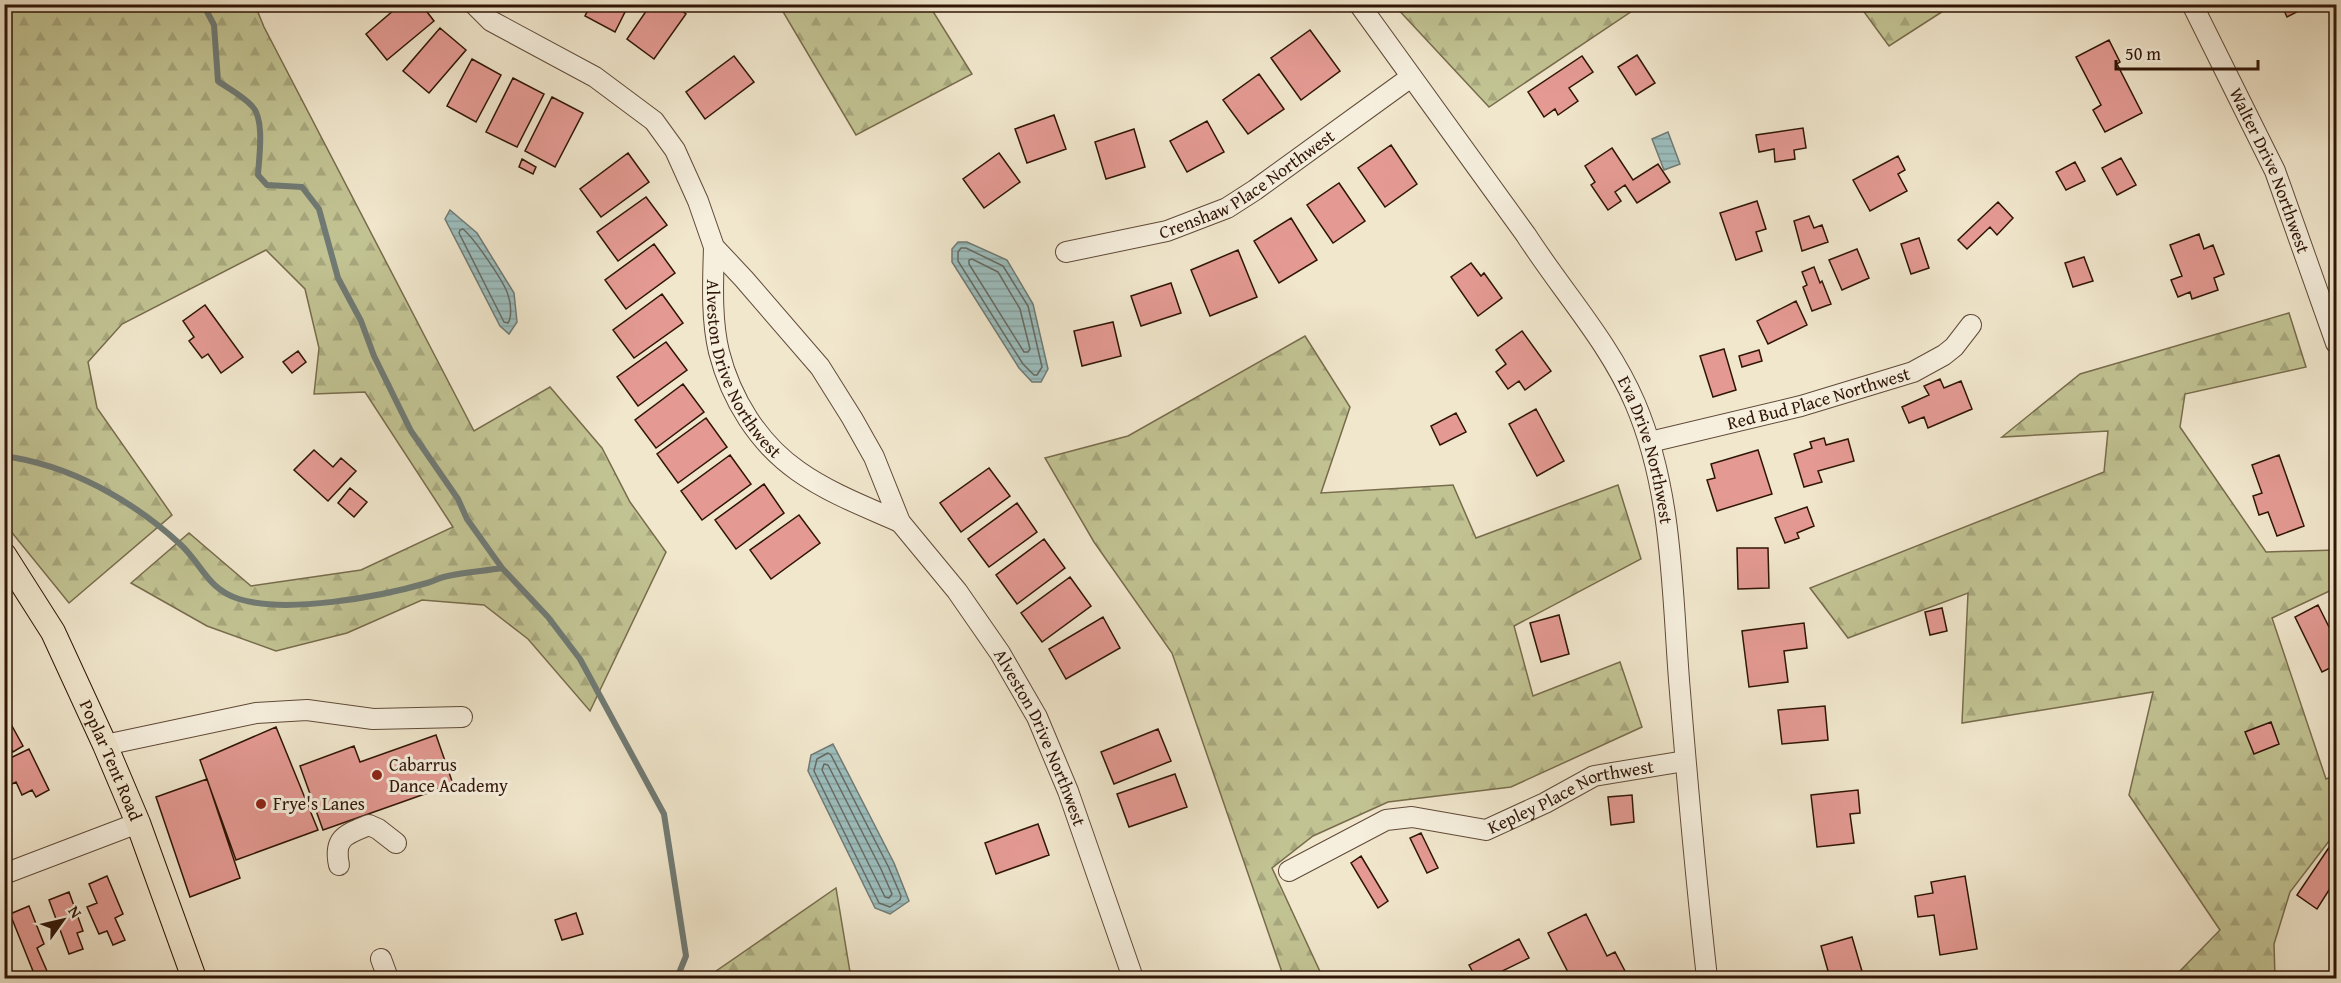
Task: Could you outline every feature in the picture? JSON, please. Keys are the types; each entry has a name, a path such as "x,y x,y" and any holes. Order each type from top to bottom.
{"main road":[{"name":"Poplar Tent Road","path":"5,557 53,632 105,745 138,823 194,978"}],"street":[{"name":"Alveston Drive Northwest","path":"474,4 491,21 595,77 654,120 675,150 698,201 714,247 713,294 719,351 734,394 751,424 774,450 798,471 845,497 900,522"},
{"name":"Eva Drive Northwest","path":"1359,4 1611,357 1635,401 1650,442 1666,514 1685,761 1707,978"},
{"name":"Walter Drive Northwest","path":"2192,4 2275,171 2337,343"},
{"name":"Crenshaw Place Northwest","path":"1066,252 1167,231 1227,208 1412,76"},
{"name":"Alveston Drive Northwest","path":"714,247 820,368 874,457 900,522 957,591 994,644 1037,717 1068,791 1133,978"},
{"name":"Red Bud Place Northwest","path":"1650,442 1801,406 1913,372 1954,347 1971,325"},
{"path":"105,745 256,713 307,710 373,719 462,717"},
{"name":"Kepley Place Northwest","path":"1289,871 1386,820 1412,817 1486,830 1545,803 1594,776 1685,761"},
{"path":"4,874 138,823"},
{"path":"339,864 337,854 339,842 347,834 369,825 396,843"},
{"path":"381,959 388,978"}],"green space":[{"path":"4,5 255,5 264,27 474,431 550,387 602,448 630,502 666,552 590,711 528,639 484,605 422,600 347,633 276,651 207,626 131,583 189,533 251,586 361,570 453,527 365,392 314,394 319,348 305,289 266,250 122,324 88,362 97,408 172,515 69,603 5,524"},
{"path":"779,5 929,5 972,74 856,135"},
{"path":"1394,5 1641,5 1489,107"},
{"path":"1859,5 1950,5 1889,46"},
{"path":"2289,313 2306,367 2185,394 2180,427 2266,552 2336,550 2336,588 2272,618 2326,779 2336,775 2336,832 2290,892 2274,944 2275,978 2187,978 2180,971 2220,930 2129,795 2153,692 1962,723 1968,593 1848,638 1810,588 2104,472 2108,431 2002,437 2080,374"},
{"path":"1305,336 1350,407 1321,493 1453,485 1476,538 1618,485 1641,559 1514,626 1533,696 1620,662 1642,727 1511,787 1388,802 1313,836 1272,868 1323,978 1284,978 1172,653 1094,542 1045,458 1128,436"},
{"path":"836,888 851,978 706,978"}],"water":[{"path":"1668,132 1680,164 1664,170 1652,139"},
{"path":"450,210 477,233 514,293 517,322 509,334 500,326 445,219"},
{"path":"958,242 967,242 1007,260 1033,304 1048,369 1041,382 1032,382 1019,368 952,262 952,249"},
{"path":"833,744 894,863 909,901 890,914 875,908 808,771 811,755"}],"building":[{"path":"401,4 421,4 434,21 387,60 366,34"},
{"path":"564,4 580,4 577,11"},
{"path":"591,4 629,4 615,32 585,16"},
{"path":"651,4 672,4 686,14 654,59 627,39"},
{"path":"2281,4 2312,4 2287,17"},
{"path":"440,28 466,50 429,93 403,71"},
{"path":"1310,30 1340,71 1301,100 1271,58"},
{"path":"2109,40 2120,62 2117,64 2142,113 2105,132 2093,110 2101,105 2076,57"},
{"path":"1637,55 1655,83 1636,95 1618,67"},
{"path":"734,56 754,82 705,119 686,92"},
{"path":"1582,56 1593,72 1569,88 1578,101 1558,115 1555,109 1544,117 1528,92"},
{"path":"472,59 501,75 476,122 447,106"},
{"path":"1259,74 1284,109 1248,134 1223,100"},
{"path":"513,78 544,94 517,147 486,132"},
{"path":"552,97 583,113 555,167 525,151"},
{"path":"1054,115 1066,149 1027,163 1015,129"},
{"path":"1207,121 1224,152 1187,172 1170,141"},
{"path":"1803,128 1806,148 1794,150 1795,159 1775,162 1774,149 1759,152 1756,135"},
{"path":"1134,129 1145,167 1106,179 1095,142"},
{"path":"1391,145 1417,184 1385,207 1358,168"},
{"path":"1612,148 1633,180 1658,164 1670,182 1637,203 1625,185 1615,192 1621,201 1608,210 1591,185 1595,182 1585,166"},
{"path":"628,153 649,182 601,217 580,189"},
{"path":"999,153 1020,182 984,208 963,179"},
{"path":"1898,156 1905,170 1898,174 1907,191 1870,211 1853,180"},
{"path":"2121,158 2136,185 2117,195 2102,168"},
{"path":"522,159 536,167 533,174 519,167"},
{"path":"2075,162 2085,181 2066,190 2056,172"},
{"path":"1339,183 1365,221 1333,243 1307,205"},
{"path":"646,197 667,225 618,261 597,232"},
{"path":"1757,201 1766,229 1756,232 1762,251 1736,260 1720,213"},
{"path":"1998,202 2013,218 1997,235 1990,227 1967,249 1958,240"},
{"path":"1809,216 1814,228 1822,225 1828,242 1802,251 1794,221"},
{"path":"1291,218 1317,260 1279,283 1254,241"},
{"path":"2199,234 2204,249 2213,245 2224,274 2214,278 2218,290 2192,299 2190,292 2178,297 2171,280 2182,276 2170,245"},
{"path":"1919,238 1929,268 1911,274 1901,244"},
{"path":"654,244 675,273 626,309 605,280"},
{"path":"1857,249 1869,278 1842,290 1829,260"},
{"path":"1238,250 1257,297 1210,316 1191,270"},
{"path":"2084,257 2093,281 2073,287 2065,263"},
{"path":"1471,263 1481,276 1484,273 1502,298 1478,316 1451,277"},
{"path":"1814,267 1831,304 1812,311 1803,287 1807,285 1802,272"},
{"path":"1171,283 1181,313 1141,326 1131,296"},
{"path":"662,294 683,323 634,358 613,330"},
{"path":"1796,301 1807,325 1768,344 1757,321"},
{"path":"205,305 243,357 221,373 208,354 202,358 189,341 194,337 183,321"},
{"path":"1113,322 1121,356 1082,366 1074,331"},
{"path":"1522,331 1551,371 1525,390 1519,381 1508,389 1496,372 1506,364 1496,350"},
{"path":"666,342 687,370 638,406 617,377"},
{"path":"1724,349 1736,390 1713,397 1700,356"},
{"path":"1759,350 1762,361 1742,367 1739,356"},
{"path":"298,351 306,362 292,373 283,362"},
{"path":"1940,379 1944,388 1961,381 1972,409 1928,428 1924,417 1909,423 1902,407 1929,395 1924,386"},
{"path":"683,384 704,412 656,448 635,420"},
{"path":"1536,409 1564,461 1537,476 1509,424"},
{"path":"1456,413 1466,432 1440,445 1431,426"},
{"path":"706,418 727,447 678,483 657,454"},
{"path":"1824,438 1826,445 1848,439 1854,461 1818,471 1822,482 1804,487 1794,454 1812,448 1810,442"},
{"path":"314,450 333,467 341,458 356,471 328,501 294,470"},
{"path":"1758,450 1772,494 1717,511 1707,480 1715,478 1711,464"},
{"path":"730,455 751,484 702,520 681,491"},
{"path":"2279,455 2304,526 2277,536 2268,512 2259,515 2253,496 2262,493 2252,465"},
{"path":"989,468 1010,496 961,532 940,503"},
{"path":"764,484 784,513 736,549 715,520"},
{"path":"350,488 367,502 354,517 338,503"},
{"path":"1017,503 1037,532 989,567 968,539"},
{"path":"1807,507 1814,526 1797,533 1799,538 1785,543 1775,518"},
{"path":"799,515 820,543 771,579 750,550"},
{"path":"1044,539 1065,568 1017,604 996,575"},
{"path":"1737,548 1768,548 1769,588 1738,589"},
{"path":"1070,577 1091,606 1042,642 1021,613"},
{"path":"2318,605 2336,641 2336,665 2322,672 2295,617"},
{"path":"1942,608 1947,631 1930,635 1925,612"},
{"path":"1559,615 1569,654 1541,662 1530,623"},
{"path":"1103,617 1120,648 1066,679 1049,649"},
{"path":"1804,623 1807,648 1784,651 1788,682 1749,687 1742,631"},
{"path":"1825,706 1828,740 1782,744 1778,710"},
{"path":"2271,722 2279,744 2254,754 2245,732"},
{"path":"12,726 23,746 13,752 10,747 4,751 4,730"},
{"name":"Frye's Lanes","path":"276,727 318,830 236,860 200,760"},
{"path":"1158,729 1171,761 1114,784 1101,752"},
{"name":"Cabarrus Dance Academy","path":"436,735 453,784 323,830 300,766 354,746 360,762"},
{"path":"29,749 49,790 36,797 32,790 22,795 16,782 4,788 4,761"},
{"path":"1175,774 1187,807 1129,827 1117,794"},
{"path":"207,779 240,878 190,897 156,797"},
{"path":"1858,790 1860,813 1850,814 1854,843 1817,847 1811,795"},
{"path":"1632,795 1634,822 1611,825 1608,797"},
{"path":"1038,824 1049,855 996,874 985,843"},
{"path":"1421,833 1438,868 1427,873 1410,838"},
{"path":"2336,837 2336,879 2317,909 2297,895"},
{"path":"1361,856 1388,901 1378,908 1351,863"},
{"path":"107,876 123,914 115,918 125,940 113,945 107,931 99,934 87,907 97,903 89,884"},
{"path":"1965,876 1977,949 1940,955 1934,915 1918,917 1915,896 1933,893 1931,882"},
{"path":"69,892 83,931 77,933 83,949 69,954 49,900"},
{"path":"29,906 44,944 37,948 47,971 35,976 10,914"},
{"path":"576,913 583,934 562,940 555,920"},
{"path":"1586,914 1607,956 1615,952 1626,973 1615,978 1571,978 1548,933"},
{"path":"1852,937 1864,978 1830,978 1821,946"},
{"path":"1519,939 1529,958 1488,978 1476,978 1469,965"}],"waterway":[{"path":"203,4 214,25 218,81 248,102 259,120 258,175 267,185 302,187 319,209 338,278 361,321 374,356 411,431 458,499 467,519 502,568 548,617 580,659 664,814 686,956 677,978"},
{"path":"4,456 53,467 121,499 180,544 219,589 239,599 281,605 333,602 384,594 443,577 502,568"}],"place":[{"name":"Cabarrus Dance Academy","path":"377,775"},
{"name":"Frye's Lanes","path":"261,804"}]}
